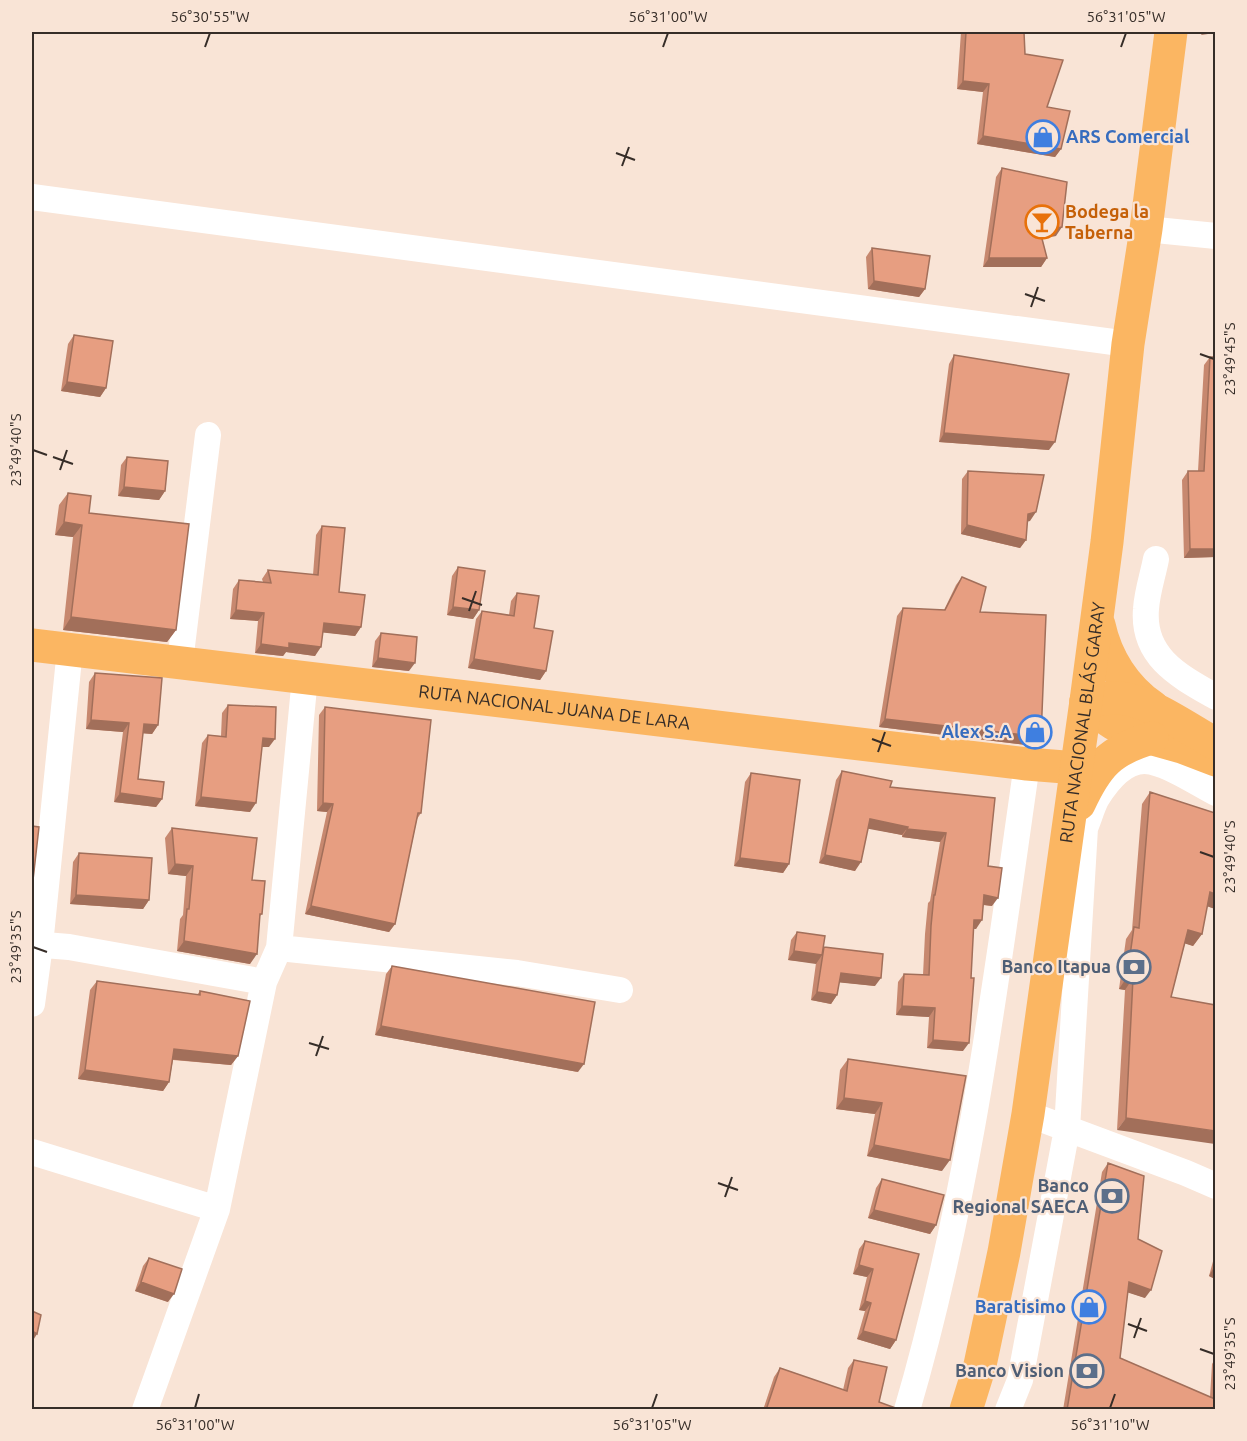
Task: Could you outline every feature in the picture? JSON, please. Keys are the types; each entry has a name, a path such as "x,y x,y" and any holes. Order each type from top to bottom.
{"highway":[{"name":"RUTA NACIONAL BLÁS GARAY","path":"966,1410 980,1365 1004,1252 1028,1114 1097,618 1128,344 1146,229 1171,32"},
{"path":"1097,618 1109,656 1131,688 1146,702 1157,726 1215,744"},
{"name":"RUTA NACIONAL JUANA DE LARA","path":"32,645 1027,764 1077,768"},
{"path":"1086,701 1121,698 1139,702 1157,726 1182,747 1215,760"},
{"path":"1070,822 1095,773 1121,749 1135,743 1157,726"}],"street":[{"path":"32,197 1128,344"},
{"path":"1146,229 1215,236"},
{"path":"180,662 208,435"},
{"path":"1156,559 1146,608 1146,630 1151,645 1164,663 1193,684 1215,696"},
{"path":"32,1004 36,944 70,649"},
{"path":"145,1410 217,1209 264,982 279,948 305,677"},
{"path":"1008,1410 1020,1380 1067,1129 1086,828 1097,799 1113,776 1132,762 1151,762 1178,772 1215,793"},
{"path":"907,1410 920,1367 956,1212 989,1032 1027,764"},
{"path":"36,944 69,947 264,982"},
{"path":"279,948 517,973 620,990"},
{"path":"1028,1114 1215,1186"},
{"path":"32,1152 217,1209"}],"building":[{"path":"966,32 1024,32 1025,54 1063,60 1047,107 1070,111 1061,149 983,136 989,84 963,81"},
{"path":"1002,168 1067,182 1062,227 1040,231 1047,258 989,258"},
{"path":"872,248 930,256 925,289 874,281"},
{"path":"74,335 113,341 106,388 67,382"},
{"path":"954,355 1069,374 1055,442 944,433"},
{"path":"1210,357 1215,357 1215,549 1190,549 1188,471 1204,471"},
{"path":"127,457 168,461 165,491 124,487"},
{"path":"968,471 1044,475 1036,512 1028,514 1026,540 967,525"},
{"path":"68,493 91,496 89,513 189,524 176,630 71,617 82,525 64,522"},
{"path":"322,526 345,528 339,592 365,595 361,627 324,623 321,647 289,643 289,648 261,644 264,613 236,610 239,580 271,583 268,570 318,575"},
{"path":"458,567 485,571 479,610 453,607"},
{"path":"962,577 986,587 980,612 1046,615 1041,737 885,719 903,608 945,610"},
{"path":"517,593 539,596 534,628 553,631 546,671 474,659 482,611 514,616"},
{"path":"381,633 417,637 415,663 378,658"},
{"path":"95,673 162,678 158,725 144,724 138,779 164,782 162,799 120,793 129,723 91,720"},
{"path":"228,705 276,707 275,739 263,738 256,803 201,797 208,735 226,737"},
{"path":"325,707 431,720 421,813 418,813 395,924 311,906 333,804 323,803"},
{"path":"842,771 892,781 890,787 995,798 988,866 1002,868 998,898 984,895 982,920 974,920 971,978 974,978 969,1043 933,1040 935,1008 902,1006 904,974 929,975 934,895 946,833 907,829 908,827 870,819 861,862 825,855"},
{"path":"751,773 800,780 789,864 740,858"},
{"path":"1150,792 1215,813 1215,894 1210,892 1202,934 1188,930 1171,997 1215,1005 1215,1131 1126,1118 1133,978 1127,977 1134,927 1139,928"},
{"path":"32,826 39,827 32,889"},
{"path":"172,828 257,838 252,880 265,881 257,954 184,941 193,866 175,864"},
{"path":"79,853 152,858 149,900 76,895"},
{"path":"797,932 825,936 822,955 794,951"},
{"path":"824,947 883,954 881,978 841,973 837,995 817,992"},
{"path":"392,966 595,1002 584,1064 381,1026"},
{"path":"97,981 200,995 200,991 250,1001 238,1056 174,1049 169,1082 85,1070"},
{"path":"848,1059 966,1076 950,1160 874,1145 882,1103 844,1098"},
{"path":"1108,1163 1144,1176 1138,1239 1162,1251 1151,1290 1129,1282 1120,1358 1215,1399 1215,1410 1067,1410"},
{"path":"882,1179 944,1195 936,1225 874,1210"},
{"path":"865,1241 919,1254 896,1340 863,1331 871,1303 865,1301 873,1269 859,1265"},
{"path":"149,1258 182,1269 174,1294 141,1282"},
{"path":"32,1311 41,1315 37,1334 32,1331"},
{"path":"854,1360 887,1367 879,1402 901,1410 766,1410 780,1368 847,1391"}],"place":[{"name":"ARS Comercial","path":"1043,137"},
{"name":"Bodega la Taberna","path":"1042,222"},
{"name":"Alex S.A","path":"1035,732"},
{"name":"Banco Itapua","path":"1134,967"},
{"name":"Banco Regional SAECA","path":"1112,1196"},
{"name":"Baratisimo","path":"1089,1307"},
{"name":"Banco Vision","path":"1087,1371"}]}
